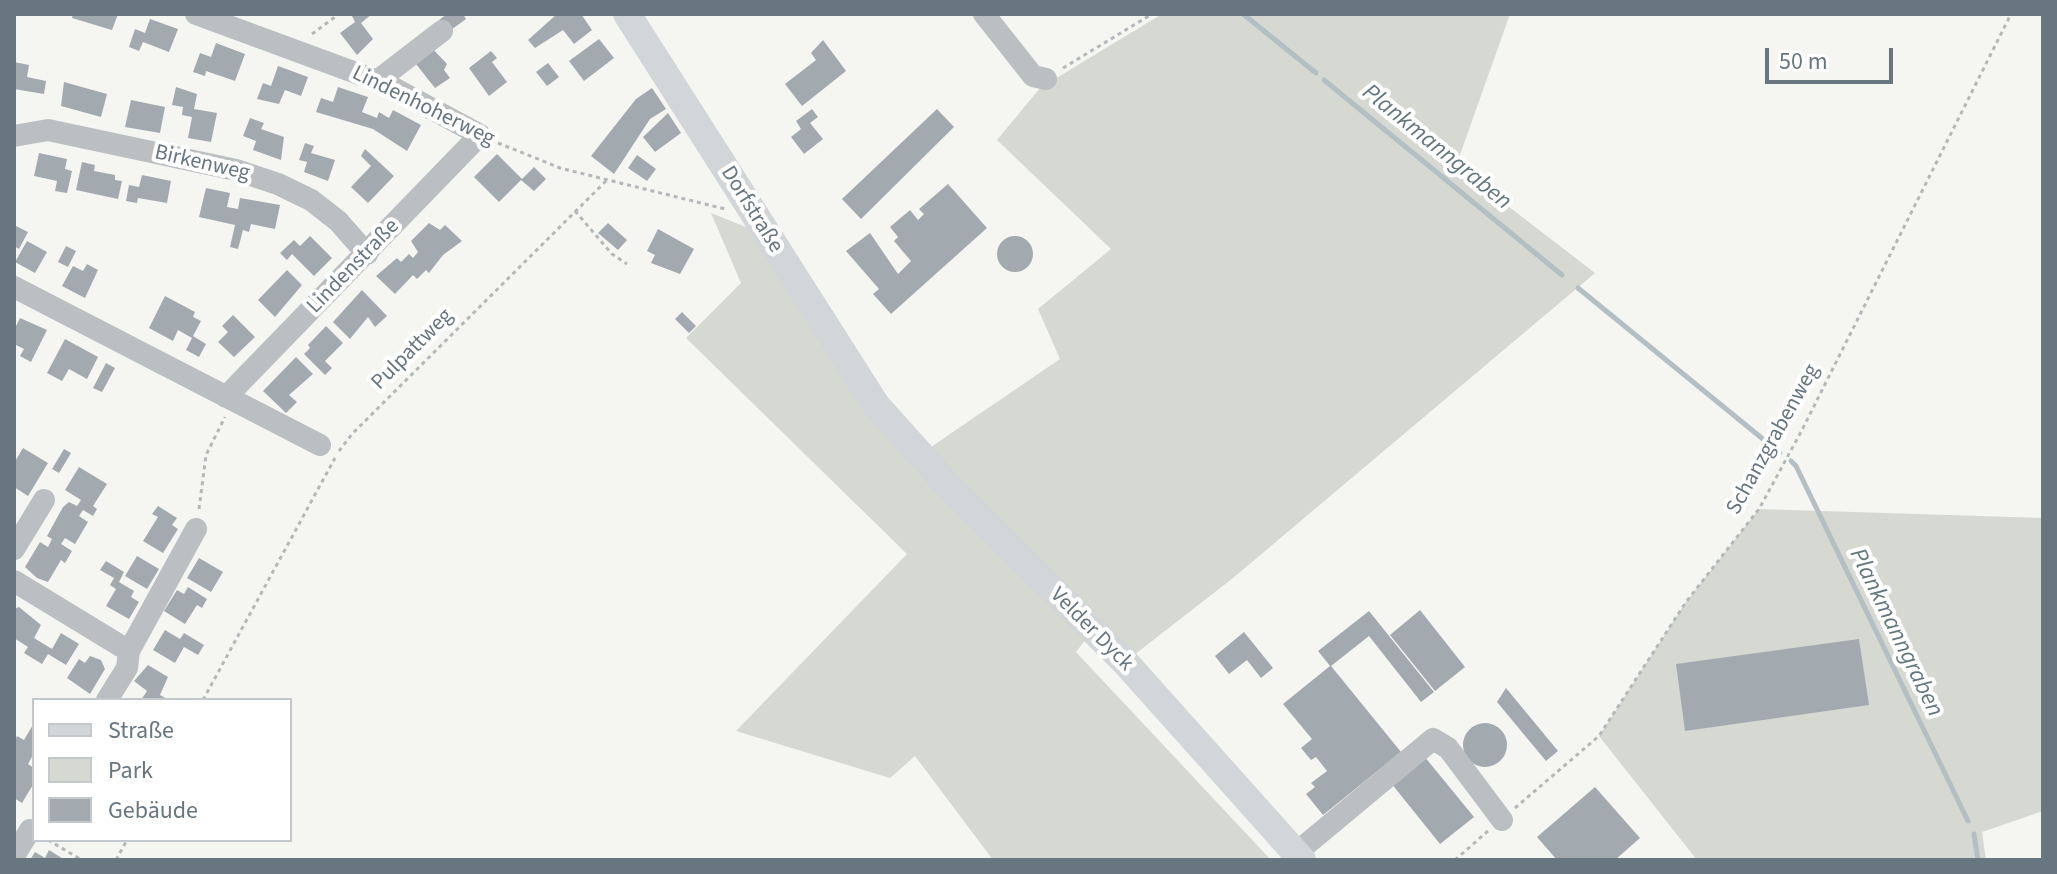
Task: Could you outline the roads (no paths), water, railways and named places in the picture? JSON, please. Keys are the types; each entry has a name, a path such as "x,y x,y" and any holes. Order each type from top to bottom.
{"main road":[{"name":"Dorfstraße","path":"627,14 876,405"},
{"name":"Velder Dyck","path":"876,405 947,484 1125,662 1299,857"}],"street":[{"path":"984,14 1033,76 1046,79"},
{"name":"Lindenhoherweg","path":"201,15 377,81 480,135"},
{"path":"377,81 442,31"},
{"name":"Birkenweg","path":"14,136 48,130 264,179 311,200 338,221 367,254"},
{"name":"Lindenstraße","path":"226,397 480,135"},
{"path":"14,287 320,445"},
{"path":"14,549 44,500"},
{"path":"108,698 127,668 129,651 196,529"},
{"path":"14,581 129,651"},
{"path":"1299,857 1433,739 1448,748 1502,820"},
{"path":"14,856 31,828"}],"waterway":[{"name":"Plankmanngraben","path":"1243,14 1316,73"},
{"name":"Plankmanngraben","path":"1324,80 1562,275"},
{"name":"Plankmanngraben","path":"1578,288 1780,453"},
{"name":"Plankmanngraben","path":"1791,461 1968,821"},
{"name":"Plankmanngraben","path":"1974,834 1978,860"}]}
